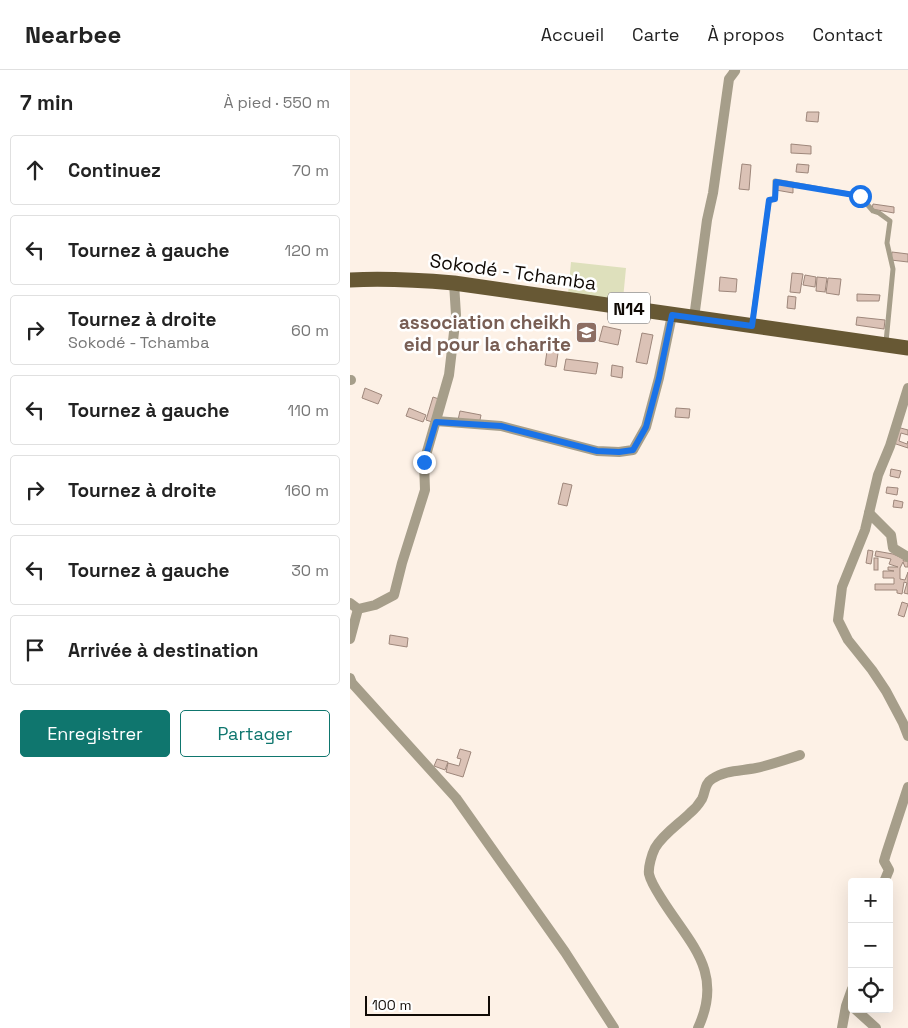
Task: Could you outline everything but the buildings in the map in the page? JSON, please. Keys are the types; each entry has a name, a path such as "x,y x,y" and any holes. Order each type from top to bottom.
{"main road":[{"name":"Sokodé - Tchamba","path":"350,280 418,280 454,283 908,348"}],"street":[{"path":"694,318 707,220 713,194 730,79 734,70"},
{"path":"350,639 354,606 375,605 394,595 425,490 424,462 449,375 456,315 454,283"},
{"path":"436,422 501,426 597,451 619,452 633,450 646,427 659,378 672,315"},
{"path":"908,388 890,446 878,475 865,530 842,587 838,620 848,640 886,691 904,723 908,736"},
{"path":"869,513 892,535 893,548 908,557"},
{"path":"350,678 352,683 380,716 413,749 456,798 565,952 614,1028"},
{"path":"698,1028 705,1010 707,994 706,975 702,960 692,942 663,901 649,873 656,848 666,834 692,812 703,797 706,784 712,779 724,773 757,768 800,755"},
{"path":"884,878 889,870 884,861 908,788"},
{"path":"842,1028 848,1008"},
{"path":"859,1013 876,1028"}],"lane":[{"path":"752,326 769,200 775,199 776,182 796,184 860,196 873,211 890,221 887,243 893,269 886,345"}],"green space":[{"path":"571,262 626,268 623,299 568,294"}],"place":[{"name":"association cheikh eid pour la charite","path":"587,333"}],"route":[{"path":"424,462 436,422 501,426 597,451 619,452 633,450 646,427 659,378 672,315 752,326 769,200 775,199 776,182 860,196"}]}
